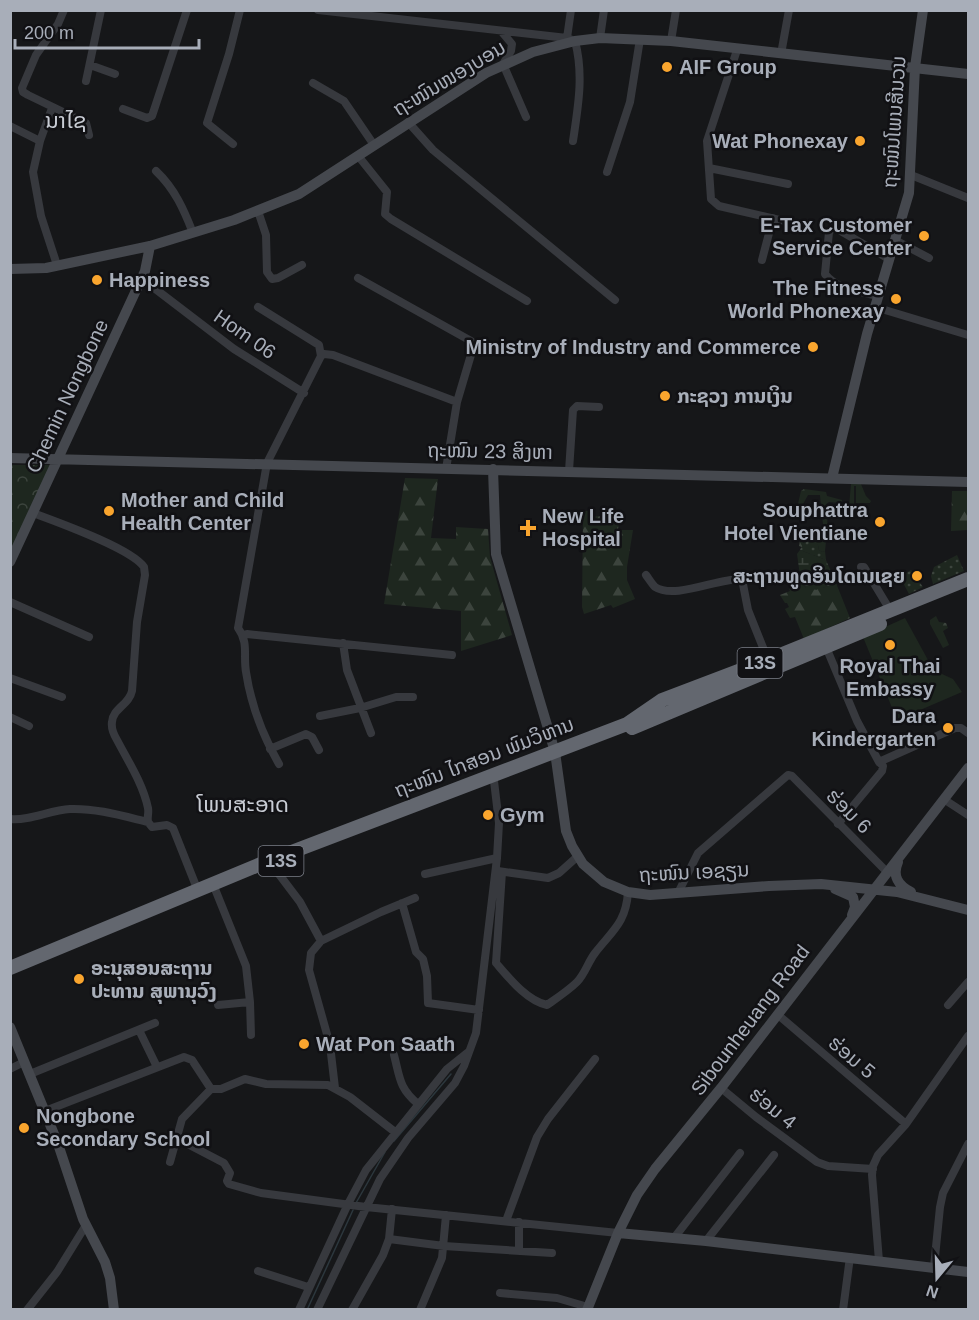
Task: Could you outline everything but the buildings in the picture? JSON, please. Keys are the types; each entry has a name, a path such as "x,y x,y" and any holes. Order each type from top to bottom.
{"highway":[{"name":"ຖະໜົນ ໄກສອນ ພົມວິຫານ","path":"10,968 369,821 555,755 826,647 946,592 969,579"},
{"name":"ຖະໜົນ ໄກສອນ ພົມວິຫານ","path":"10,974 272,865 494,781 627,724 662,700 890,610 969,586"}],"street":[{"path":"64,10 58,24 36,55 22,88 23,92 51,105 52,108 86,123 89,135"},
{"path":"86,81 101,10"},
{"path":"123,109 147,118 152,116 188,10"},
{"path":"233,144 207,123 240,10"},
{"path":"318,10 571,40"},
{"path":"571,10 571,40 579,58 581,87 573,141"},
{"path":"600,38 604,10"},
{"path":"671,41 676,10"},
{"path":"781,54 789,10"},
{"name":"ຖະໜົນໂພນສີນວນ","path":"832,478 857,370 909,193 915,67 923,10"},
{"path":"501,31 512,44 511,51 503,64 526,117"},
{"name":"ຖະໜົນໜອງບອນ","path":"10,269 33,270 144,248 258,211 299,195 359,157 408,122 503,64 571,40 600,38 671,41 969,74"},
{"path":"607,172 630,102 640,39"},
{"path":"737,50 707,141 711,199 714,203 801,225"},
{"path":"90,65 115,74"},
{"path":"313,83 344,101 374,145"},
{"path":"52,108 40,141 33,172 41,216 57,266"},
{"path":"408,122 433,150 615,300"},
{"path":"10,126 40,141"},
{"path":"359,157 387,192 385,214 527,301"},
{"path":"709,168 788,184"},
{"path":"156,171 173,190 184,208 193,233"},
{"path":"910,175 969,198"},
{"path":"258,211 266,235 269,277 278,278 302,265"},
{"path":"762,260 773,218"},
{"path":"889,259 836,229 832,228 829,232 825,274 830,280 876,302 969,335"},
{"path":"895,240 929,258"},
{"path":"143,274 168,241"},
{"name":"Chemin Nongbone","path":"10,562 143,274 144,248"},
{"name":"Hom 06","path":"143,274 234,349 304,393"},
{"path":"358,278 471,341 473,348 457,402 446,469"},
{"path":"258,307 319,345 321,356 267,463 238,628 244,635 246,671 260,727 279,764"},
{"path":"321,356 333,355 457,402"},
{"path":"569,471 573,410 577,406 599,407"},
{"name":"ຖະໜົນ 23 ສິງຫາ","path":"10,458 969,482"},
{"name":"ຖະໜົນ ເອຊຽນ","path":"493,470 496,554 555,755 566,831 583,864 604,882 628,892 650,895 821,884 874,889 922,897 969,910"},
{"path":"33,513 99,539 134,557 144,567 132,692 128,700 116,712 112,726 149,810 148,822 152,827 167,825 173,828 198,891"},
{"path":"861,567 864,567 890,610"},
{"path":"646,575 654,586 671,591 742,579 748,610 768,660"},
{"path":"10,602 89,637"},
{"path":"244,635 452,655"},
{"path":"343,643 347,670 371,734"},
{"path":"826,647 857,721 883,766 882,771 838,824"},
{"path":"10,678 62,697"},
{"path":"320,716 396,698 413,697"},
{"path":"10,717 29,726"},
{"path":"879,762 955,728 969,733"},
{"path":"270,749 306,734 312,738 319,750"},
{"name":"Sibounheuang Road","path":"587,1308 618,1233 637,1195 655,1169 721,1088 969,768"},
{"name":"ຮ່ອມ 6","path":"678,893 698,853 788,775 792,776 887,872"},
{"path":"494,781 499,823 496,963 527,994 540,1004 547,1005 578,981 594,954 613,934 624,917 628,892"},
{"path":"945,800 969,815"},
{"path":"10,819 21,819 70,809 113,814 148,822"},
{"path":"906,848 895,875 902,887 922,897"},
{"path":"499,871 548,878 559,873 578,856"},
{"path":"425,874 497,858"},
{"path":"272,865 300,902 321,941"},
{"path":"317,1310 380,1179 408,1138 455,1083 464,1066 476,1033 499,871"},
{"path":"821,884 853,897 855,907 851,918"},
{"path":"215,889 246,966 251,1035"},
{"path":"335,1088 330,1045 309,970 311,953 321,941 415,898"},
{"path":"402,903 415,949 423,959 427,976 428,1003 478,1010"},
{"path":"948,1005 969,982"},
{"path":"218,1005 250,1002"},
{"name":"ຮ່ອມ 5","path":"777,1014 906,1124"},
{"path":"30,1074 155,1023"},
{"path":"10,1027 45,1111 86,1225 105,1262 110,1278 114,1310"},
{"path":"139,1030 157,1067"},
{"path":"879,1261 873,1169 878,1155 906,1124 969,1036"},
{"path":"299,1310 308,1287 366,1170 447,1069 468,1052"},
{"path":"394,1055 403,1088 407,1095 418,1104"},
{"path":"45,1111 184,1058 192,1060 211,1089"},
{"path":"506,1221 537,1137 548,1119 595,1059"},
{"path":"10,1069 24,1062"},
{"path":"170,1162 176,1138 186,1114 211,1089 221,1089 245,1079 266,1084 328,1085 395,1132"},
{"name":"ຮ່ອມ 4","path":"721,1088 804,1154 828,1166 873,1169"},
{"path":"176,1138 224,1163 230,1173 227,1181 229,1184 261,1193 366,1207 706,1241 969,1272"},
{"path":"934,1267 943,1194 969,1144"},
{"path":"674,1238 740,1153"},
{"path":"706,1241 774,1155"},
{"path":"352,1310 379,1263 389,1239 392,1209"},
{"path":"420,1310 438,1271 444,1246 446,1215"},
{"path":"519,1222 519,1250"},
{"path":"27,1310 57,1272 86,1225"},
{"path":"389,1239 444,1246 552,1253"},
{"path":"843,1310 850,1257"},
{"path":"258,1271 308,1287"},
{"path":"500,1293 557,1298 587,1308"}],"green space":[{"path":"11,465 50,465 11,552"},
{"path":"405,478 438,479 431,538 456,539 456,527 488,529 490,557 512,635 461,651 461,611 384,604"},
{"path":"851,484 861,484 870,503 856,503 856,486 854,486 854,504 849,506"},
{"path":"804,489 826,492 827,496 842,500 842,503 829,502 826,504 828,532 838,533 838,539 826,541 825,551 822,552 819,550 817,540 805,539 802,547 799,546 801,536 822,536 824,534 820,495 808,495 803,504 798,504 801,491"},
{"path":"952,491 968,491 968,530 951,531"},
{"path":"583,511 592,511 593,516 620,517 618,530 633,530 627,580 635,599 613,608 611,605 584,614 582,607"},
{"path":"805,539 817,540 819,550 825,551 826,560 800,550"},
{"path":"800,550 826,560 836,583 817,590 806,588 799,567 797,554"},
{"path":"957,555 964,571 933,584 931,576 934,567"},
{"path":"911,570 923,587 909,594 900,577"},
{"path":"802,583 806,588 822,588 836,583 850,618 804,639 795,617 790,618 785,609 789,607 780,595 790,591 789,588"},
{"path":"936,616 939,622 946,623 948,628 943,631 949,645 943,648 930,624 930,620"},
{"path":"905,618 928,660 931,660 942,674 953,679 962,692 897,720 863,637"}],"waterway":[{"path":"394,1141 451,1074"},
{"path":"356,1203 385,1152"},
{"path":"307,1310 353,1210"}],"place":[{"name":"AIF Group","path":"667,67"},
{"name":"Wat Phonexay","path":"860,141"},
{"name":"E-Tax Customer Service Center","path":"924,236"},
{"name":"Happiness","path":"97,280"},
{"name":"The Fitness World Phonexay","path":"896,299"},
{"name":"Ministry of Industry and Commerce","path":"813,347"},
{"name":"ກະຊວງ ການເງິນ","path":"665,396"},
{"name":"Mother and Child Health Center","path":"109,511"},
{"name":"Souphattra Hotel Vientiane","path":"880,522"},
{"name":"New Life Hospital","path":"528,528"},
{"name":"ສະຖານທູດອິນໂດເນເຊຍ","path":"917,576"},
{"name":"Royal Thai Embassy","path":"890,645"},
{"name":"Dara Kindergarten","path":"948,728"},
{"name":"Gym","path":"488,815"},
{"name":"ອະນຸສອນສະຖານ ປະທານ ສຸພານຸວົງ","path":"79,979"},
{"name":"Wat Pon Saath","path":"304,1044"},
{"name":"Nongbone Secondary School","path":"24,1128"}],"district":[{"name":"ນາໄຊ","path":"66,120"},
{"name":"ໂພນສະອາດ","path":"243,804"}]}
